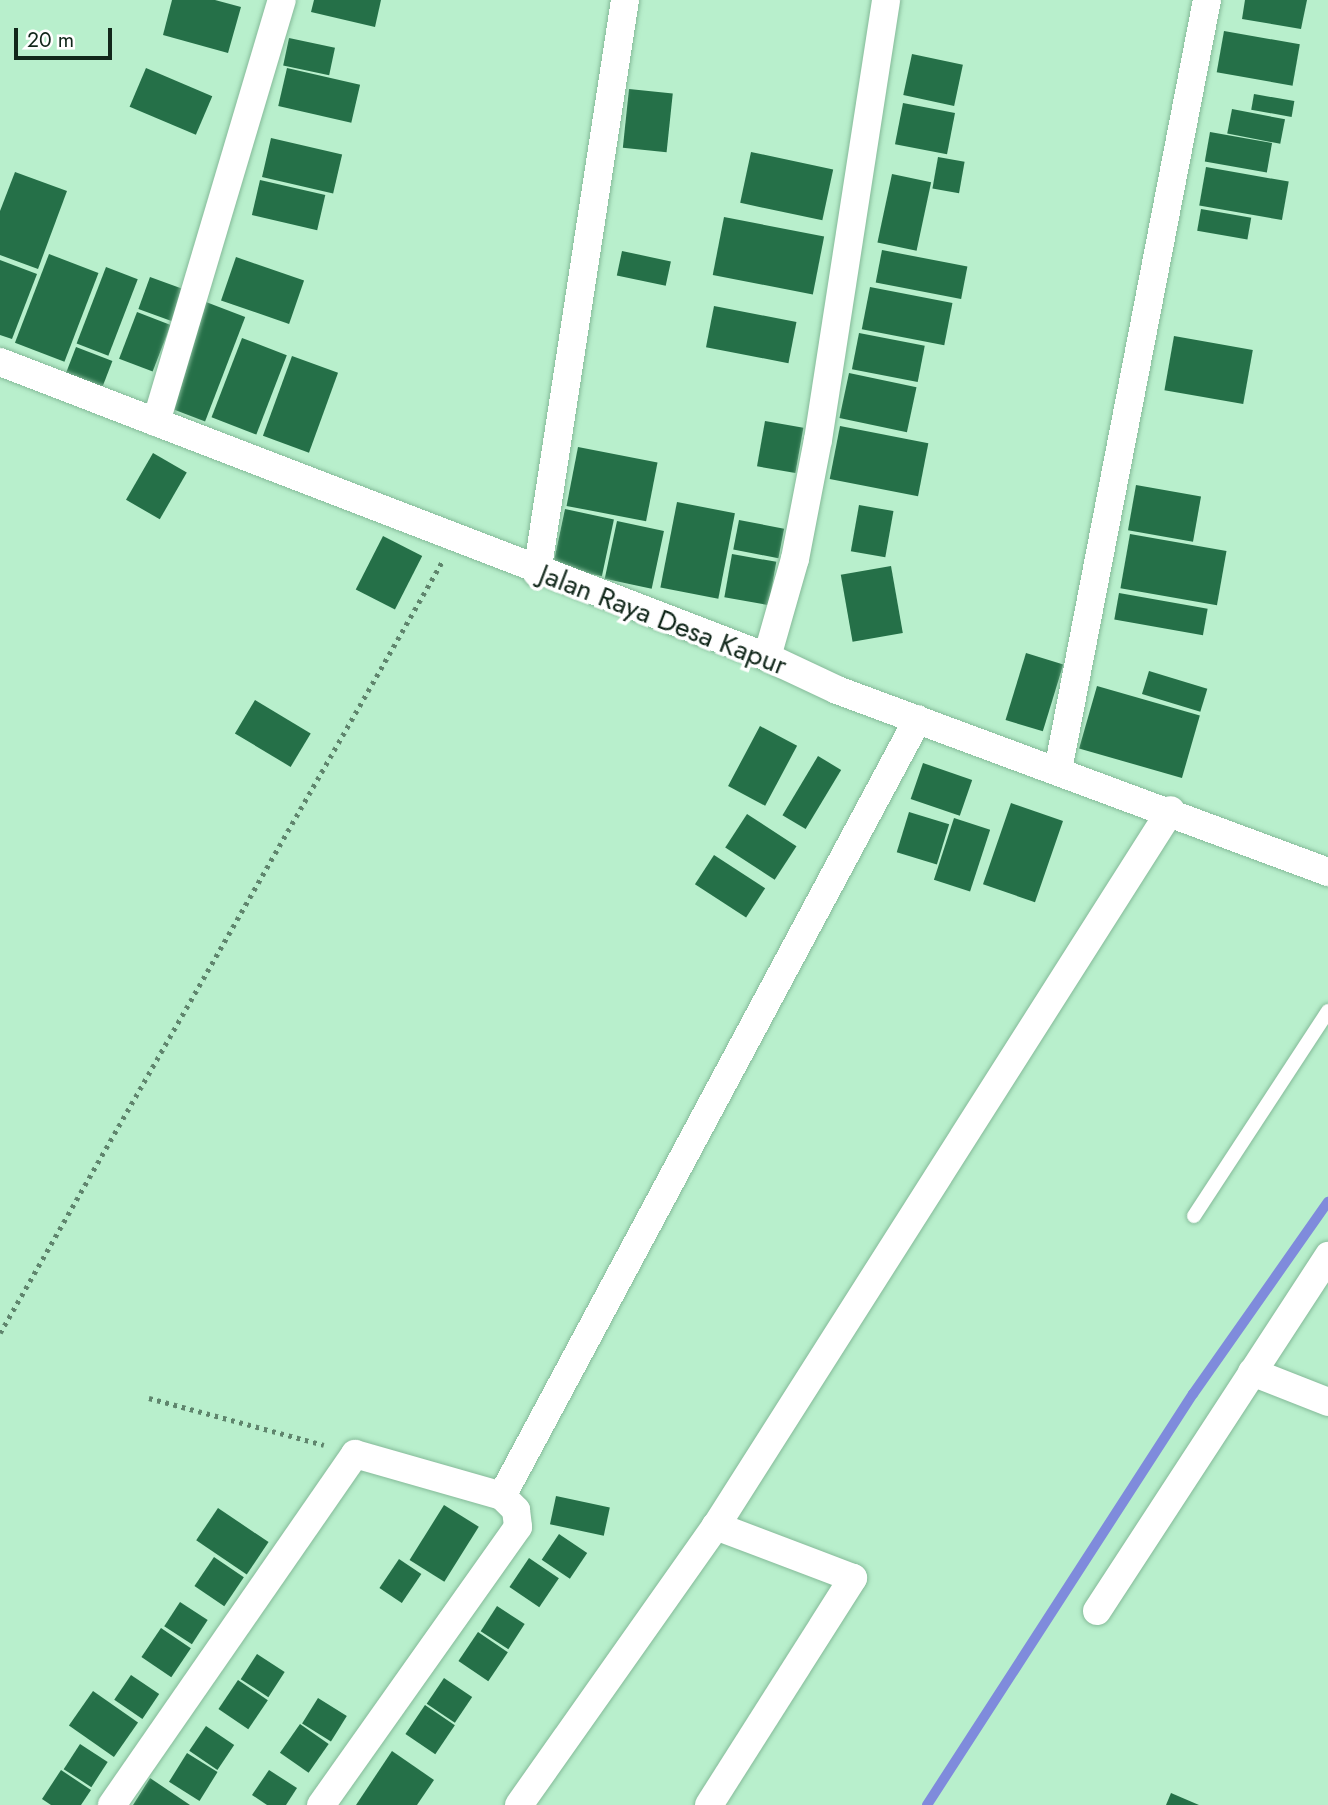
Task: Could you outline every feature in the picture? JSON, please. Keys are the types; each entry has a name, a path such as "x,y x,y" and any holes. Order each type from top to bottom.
{"street":[{"path":"156,422 282,0"},
{"path":"537,573 625,0"},
{"path":"767,657 795,559 818,440 886,0"},
{"path":"1058,770 1207,0"},
{"name":"Jalan Raya Desa Kapur","path":"0,362 457,537 537,573 767,657 918,719 1171,810 1328,872"},
{"path":"502,1496 918,719"},
{"path":"519,1805 716,1526 1171,810"},
{"path":"1097,1611 1328,1256"},
{"path":"1252,1372 1328,1402"},
{"path":"111,1805 355,1454 502,1496 516,1510 517,1527 321,1805"},
{"path":"709,1805 853,1578 716,1526"}],"lane":[{"path":"1194,1216 1328,1011"}],"path":[{"path":"0,1333 457,537"},
{"path":"149,1398 355,1454"}],"building":[{"path":"172,0 215,0 241,7 228,53 163,35"},
{"path":"314,0 381,0 375,27 311,12"},
{"path":"1245,0 1307,0 1301,29 1242,19"},
{"path":"1224,31 1300,44 1293,86 1217,72"},
{"path":"289,38 335,48 329,75 283,65"},
{"path":"912,54 963,65 954,106 903,95"},
{"path":"146,68 212,96 196,135 130,107"},
{"path":"287,68 360,85 351,123 278,106"},
{"path":"629,89 673,94 667,152 623,148"},
{"path":"1254,94 1294,101 1292,117 1251,110"},
{"path":"903,103 955,113 947,154 895,144"},
{"path":"1232,109 1285,119 1280,144 1227,134"},
{"path":"1210,132 1272,143 1267,172 1205,162"},
{"path":"271,138 342,154 333,193 262,177"},
{"path":"751,152 833,169 822,220 740,203"},
{"path":"938,157 965,162 959,193 932,189"},
{"path":"1206,167 1289,182 1282,220 1199,205"},
{"path":"15,172 67,191 38,269 0,255 0,211"},
{"path":"892,174 931,182 917,251 877,242"},
{"path":"260,180 325,195 317,230 252,215"},
{"path":"1201,209 1251,218 1247,240 1197,231"},
{"path":"724,217 824,236 813,294 713,275"},
{"path":"882,250 967,267 961,299 876,282"},
{"path":"622,251 671,261 666,286 617,275"},
{"path":"49,254 98,273 64,362 15,343"},
{"path":"236,257 304,280 289,324 221,300"},
{"path":"0,260 37,274 12,339 0,335"},
{"path":"106,267 138,279 108,356 77,344"},
{"path":"150,277 189,291 177,323 138,309"},
{"path":"870,287 952,303 944,345 862,329"},
{"path":"206,302 245,317 205,422 166,407"},
{"path":"714,306 796,322 788,363 706,347"},
{"path":"137,312 171,325 153,372 119,359"},
{"path":"859,333 925,346 918,382 852,369"},
{"path":"1174,336 1253,350 1243,404 1164,390"},
{"path":"242,338 287,355 256,435 212,417"},
{"path":"76,347 112,361 101,392 64,378"},
{"path":"292,356 338,373 309,453 263,436"},
{"path":"849,373 916,387 907,432 839,418"},
{"path":"765,421 803,428 795,473 757,466"},
{"path":"840,426 928,443 918,496 830,479"},
{"path":"578,447 658,462 646,521 567,506"},
{"path":"153,453 187,472 160,519 126,500"},
{"path":"1136,485 1201,496 1193,542 1128,530"},
{"path":"677,502 735,513 718,599 660,587"},
{"path":"859,505 893,511 885,557 851,551"},
{"path":"565,509 614,519 602,576 553,566"},
{"path":"739,520 784,529 778,558 733,549"},
{"path":"617,521 664,531 652,589 605,579"},
{"path":"1130,534 1227,551 1217,605 1120,588"},
{"path":"383,536 422,556 395,609 356,589"},
{"path":"732,554 776,562 769,605 724,597"},
{"path":"891,566 903,633 853,642 841,575"},
{"path":"1119,593 1208,609 1203,635 1114,620"},
{"path":"1026,653 1063,664 1043,731 1006,720"},
{"path":"1149,671 1207,689 1200,712 1142,694"},
{"path":"1097,686 1200,715 1182,778 1079,748"},
{"path":"255,700 311,733 291,767 235,733"},
{"path":"760,726 797,746 765,806 728,786"},
{"path":"818,756 841,770 806,829 782,815"},
{"path":"923,763 972,780 960,816 911,799"},
{"path":"1011,803 1063,821 1035,902 983,884"},
{"path":"909,812 949,824 937,864 897,852"},
{"path":"747,814 796,846 775,880 725,848"},
{"path":"954,818 990,830 970,892 934,880"},
{"path":"714,855 765,888 746,918 695,884"},
{"path":"556,1496 610,1507 604,1536 550,1524"},
{"path":"444,1505 479,1527 444,1582 410,1560"},
{"path":"218,1508 269,1542 247,1574 196,1540"},
{"path":"559,1534 587,1553 570,1579 542,1560"},
{"path":"214,1557 244,1577 224,1606 194,1586"},
{"path":"529,1558 559,1578 539,1607 509,1587"},
{"path":"399,1559 421,1574 402,1603 379,1588"},
{"path":"180,1602 208,1620 192,1644 164,1626"},
{"path":"497,1606 525,1624 508,1649 481,1631"},
{"path":"161,1628 191,1648 171,1677 141,1657"},
{"path":"478,1632 508,1652 488,1681 458,1661"},
{"path":"257,1654 285,1672 268,1697 241,1679"},
{"path":"131,1675 159,1694 142,1719 114,1700"},
{"path":"444,1678 472,1697 455,1723 427,1704"},
{"path":"238,1680 268,1700 248,1729 218,1709"},
{"path":"93,1691 138,1723 114,1757 69,1725"},
{"path":"318,1698 347,1716 331,1741 302,1723"},
{"path":"425,1705 455,1725 435,1754 405,1734"},
{"path":"300,1724 329,1744 309,1773 280,1753"},
{"path":"206,1726 234,1745 217,1770 189,1751"},
{"path":"80,1744 108,1762 91,1787 64,1769"},
{"path":"392,1751 434,1780 417,1805 356,1805"},
{"path":"187,1753 218,1772 200,1801 169,1782"},
{"path":"61,1770 91,1790 81,1805 51,1805 42,1799"},
{"path":"269,1770 297,1788 286,1805 267,1805 252,1795"},
{"path":"150,1778 190,1805 133,1805"},
{"path":"1171,1793 1199,1805 1166,1805"}],"waterway":[{"path":"927,1805 1193,1394 1328,1202"}]}
